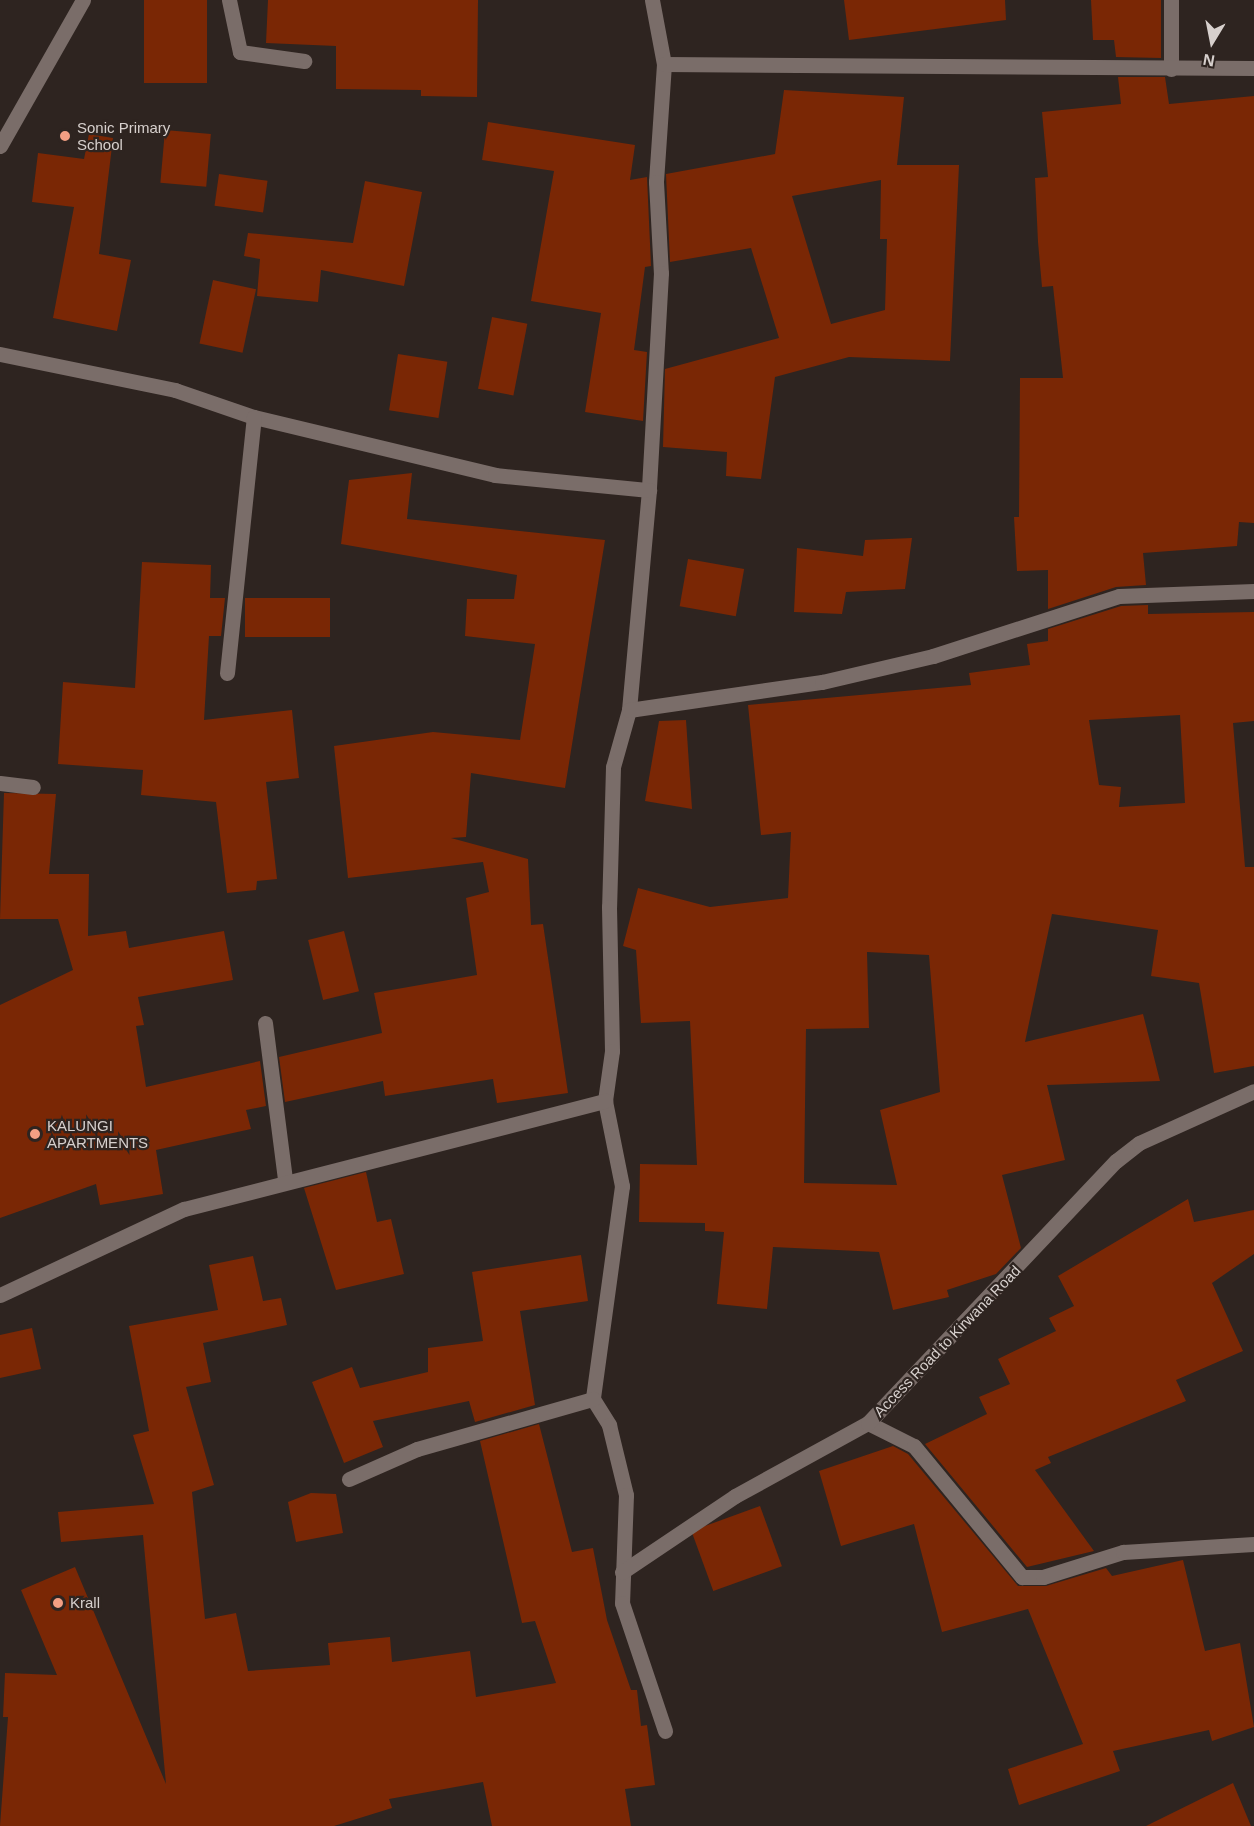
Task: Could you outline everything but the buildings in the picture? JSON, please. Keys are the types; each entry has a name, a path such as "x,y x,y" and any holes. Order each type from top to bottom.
{"street":[{"path":"0,146 84,0"},
{"path":"229,0 240,52 304,61"},
{"path":"652,0 664,64 649,490 629,710 612,767 612,1050 605,1101 622,1185 593,1399 609,1425 626,1495 622,1603 665,1731"},
{"path":"1171,0 1171,69"},
{"path":"664,64 1254,68"},
{"path":"0,354 176,390 254,417 495,476 649,490"},
{"path":"227,673 254,417"},
{"path":"629,710 742,697 933,656 1119,596 1254,591"},
{"path":"0,783 33,787"},
{"path":"265,1023 285,1180"},
{"name":"Access Road to Kirwana Road","path":"622,1572 735,1496 868,1423 1116,1161 1139,1143 1254,1091"},
{"path":"0,1295 184,1209 285,1180 605,1101"},
{"path":"349,1479 417,1449 593,1399"},
{"path":"868,1423 914,1446 1022,1578 1043,1577 1123,1552 1254,1544"}],"place":[{"name":"Sonic Primary School","path":"65,136"},
{"name":"KALUNGI APARTMENTS","path":"35,1134"},
{"name":"Krall","path":"58,1603"}]}
